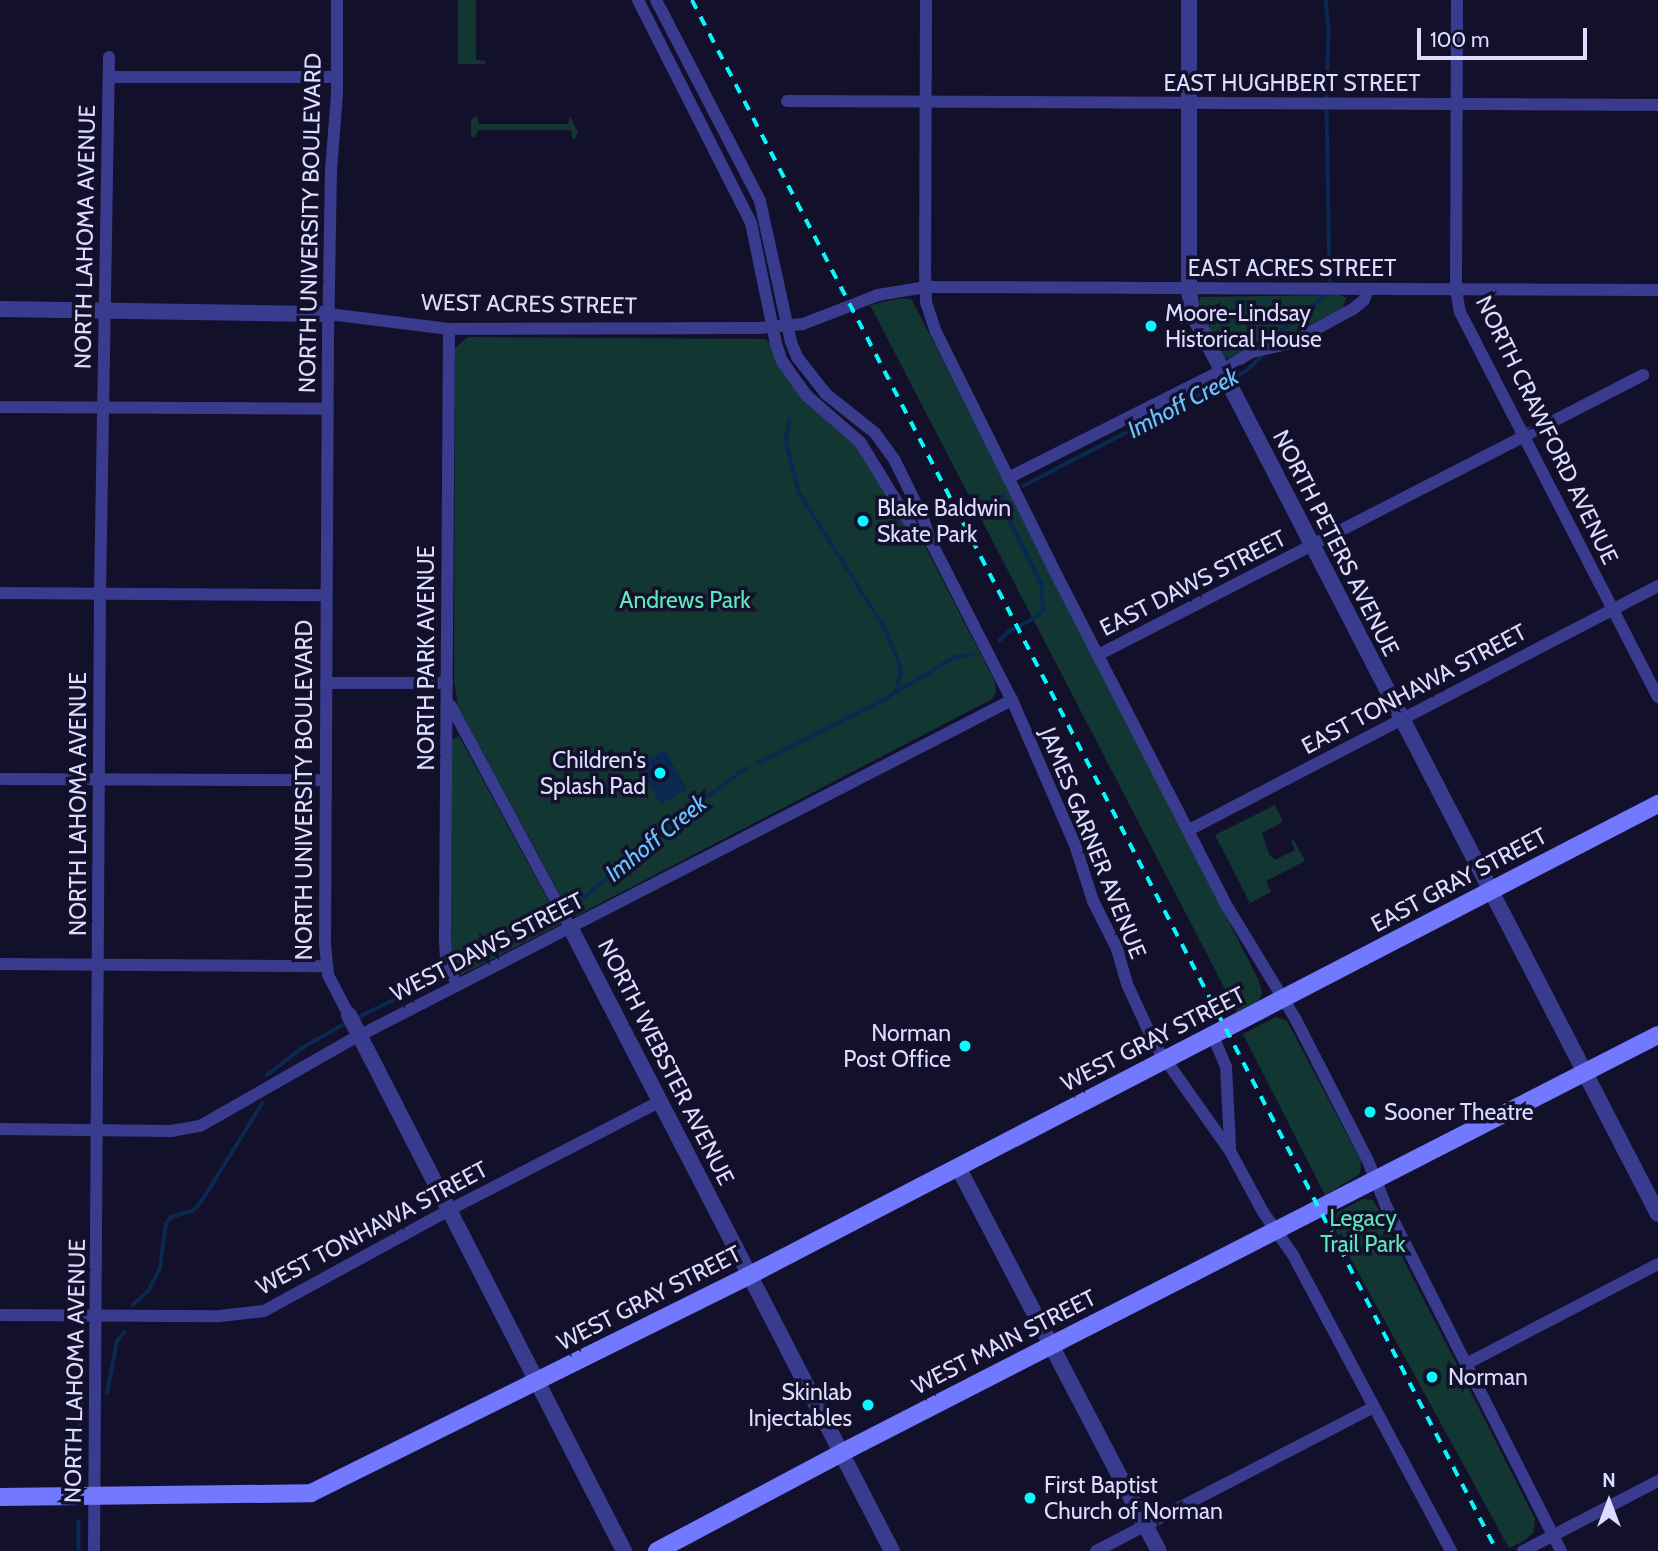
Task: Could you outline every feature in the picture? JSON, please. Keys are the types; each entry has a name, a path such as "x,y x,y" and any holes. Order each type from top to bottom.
{"main road":[{"name":"EAST GRAY STREET","path":"1284,1000 1658,804"},
{"name":"WEST GRAY STREET","path":"0,1497 312,1493 750,1275 1284,1000"},
{"name":"WEST MAIN STREET","path":"657,1551 843,1452 1658,1035"}],"street":[{"name":"NORTH UNIVERSITY BOULEVARD","path":"337,0 329,314 326,966 354,1026 624,1551"},
{"name":"JAMES GARNER AVENUE","path":"638,0 751,223 776,344 792,377 820,408 860,442 912,525 931,542"},
{"name":"JAMES GARNER AVENUE","path":"656,0 760,201 787,326 797,357 826,394 863,422 885,446 1012,700 1079,855 1093,901 1117,949 1127,984 1164,1060 1230,1151 1293,1255 1451,1551"},
{"path":"926,0 926,302 936,332 1007,478 1225,903 1284,1000 1561,1551"},
{"name":"NORTH PETERS AVENUE","path":"1189,0 1189,289 1192,312 1658,1213"},
{"name":"NORTH CRAWFORD AVENUE","path":"1457,0 1456,290 1464,323 1658,697"},
{"name":"NORTH LAHOMA AVENUE","path":"93,1551 97,1316 100,594 109,57"},
{"path":"109,77 337,77"},
{"name":"EAST HUGHBERT STREET","path":"787,101 1658,105"},
{"name":"WEST ACRES STREET","path":"0,309 329,314 449,329 772,327 822,318 878,295 926,287"},
{"name":"EAST ACRES STREET","path":"926,287 1658,290"},
{"path":"1007,478 1225,378 1252,352 1277,347 1353,309 1364,300 1368,289"},
{"name":"NORTH PARK AVENUE","path":"449,329 445,940 446,961 457,985"},
{"name":"EAST DAWS STREET","path":"1098,656 1643,375"},
{"path":"0,407 328,409"},
{"name":"EAST TONHAWA STREET","path":"1189,830 1658,586"},
{"path":"0,593 326,595"},
{"path":"326,683 447,689"},
{"name":"NORTH WEBSTER AVENUE","path":"447,689 457,721 570,927 892,1551"},
{"name":"WEST DAWS STREET","path":"0,1129 171,1131 200,1126 354,1026 457,985 1012,700"},
{"path":"0,779 325,780"},
{"path":"0,964 326,966"},
{"name":"JAMES GARNER AVENUE","path":"1213,1036 1226,1067 1230,1151"},
{"name":"WEST TONHAWA STREET","path":"0,1315 253,1314 280,1304 449,1210 661,1101"},
{"path":"958,1167 1160,1551"},
{"path":"1466,1364 1658,1264"},
{"path":"1096,1551 1374,1407"},
{"path":"1523,1551 1658,1481"}],"green space":[{"path":"458,0 476,0 476,60 485,61 485,64 458,64"},
{"path":"477,116 479,124 568,124 570,116 578,132 575,139 572,139 571,130 478,130 475,138 471,136 471,119"},
{"path":"1340,295 1346,298 1343,308 1272,344 1255,344 1227,359 1223,357 1200,311 1199,300 1201,297"},
{"path":"902,298 912,300 1259,981 1262,993 1259,1000 1237,1012 870,305"},
{"name":"Andrews Park","path":"468,337 765,339 770,342 860,448 909,526 925,546 995,682 996,692 992,699 576,916 571,915 458,706 454,681 455,348"},
{"path":"459,736 561,924 461,975 451,956 452,740"},
{"path":"1275,805 1283,822 1262,833 1269,854 1275,860 1295,850 1291,841 1294,840 1305,861 1266,881 1271,892 1250,903 1215,835"},
{"name":"Legacy Trail Park","path":"1276,1017 1287,1021 1361,1161 1360,1174 1325,1195 1243,1034"},
{"name":"Legacy Trail Park","path":"1363,1199 1373,1200 1377,1207 1535,1519 1534,1532 1524,1541 1509,1548 1328,1217"}],"water":[{"name":"Children's Splash Pad","path":"665,750 687,790 660,804 639,764"}],"waterway":[{"name":"Imhoff Creek","path":"1326,0 1329,31 1327,99"},
{"name":"Imhoff Creek","path":"1327,107 1330,281"},
{"name":"Imhoff Creek","path":"1266,343 1324,297"},
{"name":"Imhoff Creek","path":"1231,379 1245,372 1264,354"},
{"name":"Imhoff Creek","path":"1023,486 1224,382"},
{"path":"790,420 786,440 799,492 884,627 899,660 901,673 896,692"},
{"name":"Imhoff Creek","path":"999,641 1008,632 1038,616 1043,610 1041,584 1002,506 1003,496"},
{"name":"Imhoff Creek","path":"758,763 883,700 955,657 973,654"},
{"name":"Imhoff Creek","path":"567,912 680,816 747,768"},
{"name":"Imhoff Creek","path":"458,967 557,916"},
{"name":"Imhoff Creek","path":"355,1019 444,975"},
{"name":"Imhoff Creek","path":"267,1075 302,1048 348,1022"},
{"name":"Imhoff Creek","path":"133,1305 149,1290 160,1268 166,1223 171,1217 194,1210 203,1199 262,1104"},
{"name":"Imhoff Creek","path":"107,1393 117,1341 124,1333"},
{"name":"Imhoff Creek","path":"80,1475 79,1407 82,1402"},
{"name":"Imhoff Creek","path":"79,1521 79,1551"}],"railway":[{"path":"692,0 1497,1551"}],"place":[{"name":"Moore-Lindsay Historical House","path":"1151,326"},
{"name":"Blake Baldwin Skate Park","path":"863,521"},
{"name":"Children's Splash Pad","path":"660,773"},
{"name":"Norman Post Office","path":"965,1046"},
{"name":"Sooner Theatre","path":"1370,1112"},
{"name":"Norman","path":"1432,1377"},
{"name":"Skinlab Injectables","path":"868,1405"},
{"name":"First Baptist Church of Norman","path":"1030,1498"}]}
